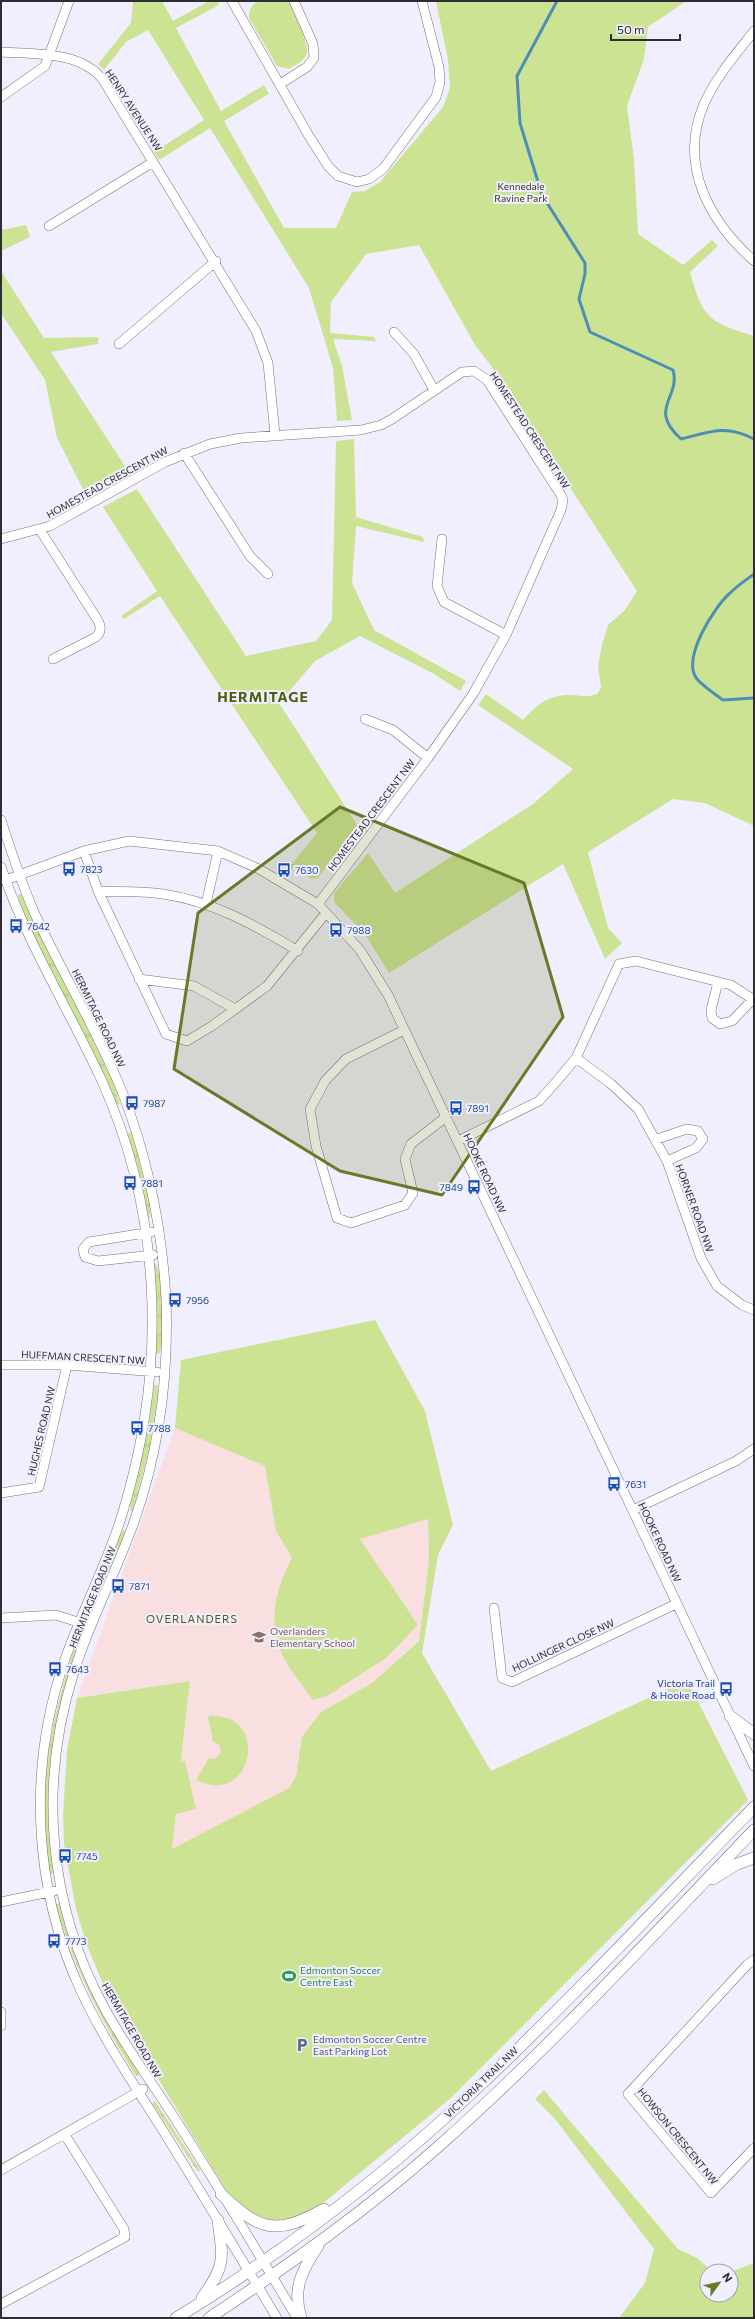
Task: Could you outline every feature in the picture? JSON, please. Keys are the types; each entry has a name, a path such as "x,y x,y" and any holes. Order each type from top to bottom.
{"main road":[{"path":"730,1716 754,1734"},
{"name":"VICTORIA TRAIL NW","path":"176,2318 248,2272 361,2188 476,2090 754,1807"},
{"name":"VICTORIA TRAIL NW","path":"208,2318 322,2241 418,2164 487,2102 754,1830"},
{"path":"700,1886 737,1864 754,1858"},
{"path":"476,2090 487,2102"},
{"path":"221,2194 250,2219 266,2225 283,2226 299,2223 361,2188"},
{"path":"197,2305 216,2278 221,2262 222,2245 218,2220"},
{"path":"301,2318 298,2310 298,2285 302,2270 322,2241"}],"street":[{"path":"1,97 39,72 45,66 50,56 69,1"},
{"path":"234,1 309,136 332,172 350,181 364,181 374,177 383,170 430,107 439,89 439,67 422,1"},
{"path":"280,84 307,67 314,58 313,44 294,1"},
{"path":"754,31 723,70 704,105 694,140 698,175 707,202 730,239 754,261"},
{"name":"HENRY AVENUE NW","path":"1,52 50,56 82,63 99,74 251,320 265,350 272,390 275,435"},
{"name":"HENRY AVENUE NW","path":"49,226 154,162"},
{"path":"119,344 216,262"},
{"path":"394,332 414,354 434,390"},
{"name":"HOMESTEAD CRESCENT NW","path":"1,539 40,530 184,453 222,441 275,435 368,429 392,419 434,390 467,370 481,375 563,500 559,515 506,635 473,694 428,758 318,904"},
{"name":"HOMESTEAD CRESCENT NW","path":"184,453 253,560 268,574"},
{"name":"HOMESTEAD CRESCENT NW","path":"40,530 97,619 100,628 100,632 96,637 53,659"},
{"path":"442,539 437,586 444,602 506,635"},
{"name":"HOMESTEAD CRESCENT NW","path":"365,720 393,730 428,758"},
{"name":"HERMITAGE ROAD NW","path":"1,820 19,875 34,912 122,1091 148,1172 158,1231 166,1296 166,1348 158,1432 144,1493 119,1561 91,1627 67,1695 55,1764 53,1832 60,1890 77,1946 96,1992 151,2085 168,2107 297,2318"},
{"name":"HOOKE ROAD NW","path":"6,880 84,851 129,841 218,851 259,869 318,904 360,950 388,995 754,1766"},
{"path":"84,851 98,892 166,1034 187,1040 267,986 298,951 326,913"},
{"path":"206,904 218,851"},
{"name":"HERMITAGE ROAD NW","path":"1,867 105,1090 128,1152 146,1233 153,1315 150,1371 142,1436 121,1517 80,1622 56,1689 42,1759 40,1792 41,1838 49,1891 58,1930 78,1985 98,2025 277,2318"},
{"path":"98,892 162,894 206,904 255,925 298,951"},
{"path":"458,1141 539,1101 576,1058 620,964 636,962 731,985 754,999 732,1021 720,1024 712,1018 711,1010 718,982"},
{"path":"139,979 194,986 235,1009"},
{"path":"404,1030 346,1059 325,1081 310,1109 316,1146 337,1218 351,1223 405,1205 413,1192 405,1159 411,1144 446,1117"},
{"name":"HORNER ROAD NW","path":"576,1058 610,1083 638,1108 657,1139 667,1161 701,1258 717,1286 742,1305 754,1310"},
{"name":"HORNER ROAD NW","path":"657,1139 687,1129 698,1131 703,1139 696,1148 667,1161"},
{"path":"158,1231 89,1242 83,1249 85,1257 98,1261 161,1254"},
{"name":"HUFFMAN CRESCENT NW","path":"1,1365 67,1365 164,1373"},
{"name":"HUGHES ROAD NW","path":"1,1493 39,1487 67,1365"},
{"path":"633,1510 736,1461 754,1449"},
{"name":"HOLLINGER CLOSE NW","path":"494,1608 502,1678 512,1682 676,1604"},
{"path":"1,1618 56,1615 91,1627"},
{"path":"1,1902 49,1891 60,1890"},
{"name":"HOWSON CRESCENT NW","path":"754,1960 747,1965 628,2094 711,2193 754,2148"},
{"path":"1,2012 1,2026"},
{"path":"1,2170 66,2135 151,2085"},
{"path":"1,2304 125,2238 124,2229 66,2135"}],"highlighted area":[{"path":"340,807 524,883 563,1017 442,1195 340,1171 174,1069 198,913"}],"shaded area":[{"name":"Overlanders Elementary School","path":"175,1428 265,1465 276,1531 292,1558 428,1519 429,1560 419,1640 372,1683 321,1712 296,1776 289,1788 172,1850 190,1681 77,1698"}],"green space":[{"name":"Kennedale Ravine Park","path":"133,1 162,1 173,21 209,1 217,1 219,5 176,28 221,111 264,85 269,94 224,121 284,228 336,228 352,192 365,191 380,182 443,107 450,88 448,60 436,1 686,1 648,27 644,59 627,106 634,159 638,234 683,265 712,240 718,246 690,272 699,299 704,309 717,322 726,327 754,336 754,826 705,803 673,799 588,852 608,928 622,943 605,959 563,864 389,973 364,933 334,902 334,893 368,853 395,893 533,804 573,769 478,705 486,694 523,720 537,706 552,698 566,695 584,696 597,694 601,688 598,666 608,625 624,611 637,591 492,367 475,345 419,245 366,254 331,302 330,333 374,337 376,341 333,339 342,366 352,420 337,421 333,368 309,288 210,128 159,160 154,152 204,120 148,30 126,42 104,70 98,64 131,23"},
{"path":"260,1 287,1 291,5 304,36 307,53 302,61 289,69 277,66 249,18 251,8 254,4"},
{"path":"26,225 30,237 1,251 1,230"},
{"path":"1,271 44,338 98,337 98,344 51,352 128,471 85,493 57,438 45,380 1,313"},
{"path":"354,439 356,517 423,537 424,542 356,526 352,583 374,630 466,681 460,691 434,674 360,636 315,661 279,703 358,826 318,878 312,879 289,867 317,833 160,596 124,619 121,616 157,591 103,507 137,489 246,656 316,641 332,620 336,441"},
{"path":"22,894 113,1082 120,1104 117,1105 76,1019 31,932 20,904 18,895"},
{"path":"132,1132 151,1207 150,1217 147,1218 126,1134"},
{"path":"156,1264 163,1295 164,1321 160,1353 156,1354 154,1265"},
{"path":"375,1320 425,1411 453,1525 438,1555 422,1653 491,1771 687,1680 748,1800 451,2098 311,2213 297,2217 273,2220 254,2215 236,2201 226,2190 109,1998 86,1943 76,1909 64,1844 63,1815 67,1750 77,1698 190,1681 181,1762 185,1761 196,1809 176,1814 172,1849 289,1788 296,1776 302,1737 321,1712 372,1683 419,1641 429,1560 428,1519 360,1539 418,1625 386,1658 327,1696 313,1700 287,1664 279,1648 277,1640 274,1619 275,1608 279,1588 292,1558 276,1531 265,1466 175,1428 181,1360"},
{"path":"154,1385 157,1385 158,1393 150,1445 133,1511 131,1511 130,1504 149,1424"},
{"path":"123,1530 126,1531 95,1605 92,1603"},
{"path":"77,1641 81,1641 57,1729 54,1873 50,1874 44,1814 48,1756 60,1698"},
{"path":"208,1716 228,1719 241,1728 247,1742 247,1757 242,1771 231,1782 216,1785 196,1780 209,1758 215,1759 221,1753 219,1744 213,1742"},
{"path":"59,1903 68,1930 138,2069 139,2075 136,2076 123,2055 90,1994 71,1951 63,1928 56,1905"},
{"path":"544,2090 678,2249 697,2258 703,2263 699,2263 699,2303 739,2303 739,2269 754,2263 754,2318 619,2318 645,2283 654,2249 555,2119 535,2099"},
{"path":"155,2101 200,2170 198,2172 152,2103"}],"waterway":[{"path":"557,1 517,76 520,123 542,195 585,263 585,274 579,299 590,332 673,370 673,388 667,403 666,411 667,419 671,428 681,439 718,431 744,434 754,439"},
{"path":"754,574 733,590 723,600 708,621 696,647 693,659 693,670 697,679 706,688 723,700 754,698"}],"place":[{"name":"7823","path":"69,869"},
{"name":"7630","path":"284,870"},
{"name":"7642","path":"16,926"},
{"name":"7988","path":"336,930"},
{"name":"7987","path":"132,1103"},
{"name":"7891","path":"456,1108"},
{"name":"7881","path":"130,1183"},
{"name":"7849","path":"474,1187"},
{"name":"7956","path":"175,1300"},
{"name":"7788","path":"137,1428"},
{"name":"7631","path":"614,1484"},
{"name":"7871","path":"118,1586"},
{"name":"Overlanders Elementary School","path":"259,1637"},
{"name":"7643","path":"55,1669"},
{"name":"Victoria Trail & Hooke Road","path":"726,1689"},
{"name":"7745","path":"65,1856"},
{"name":"7773","path":"54,1941"},
{"name":"Edmonton Soccer Centre East","path":"289,1976"},
{"name":"Edmonton Soccer Centre East Parking Lot","path":"302,2045"}],"district":[{"name":"HERMITAGE","path":"263,696"},
{"name":"OVERLANDERS","path":"192,1618"}]}
